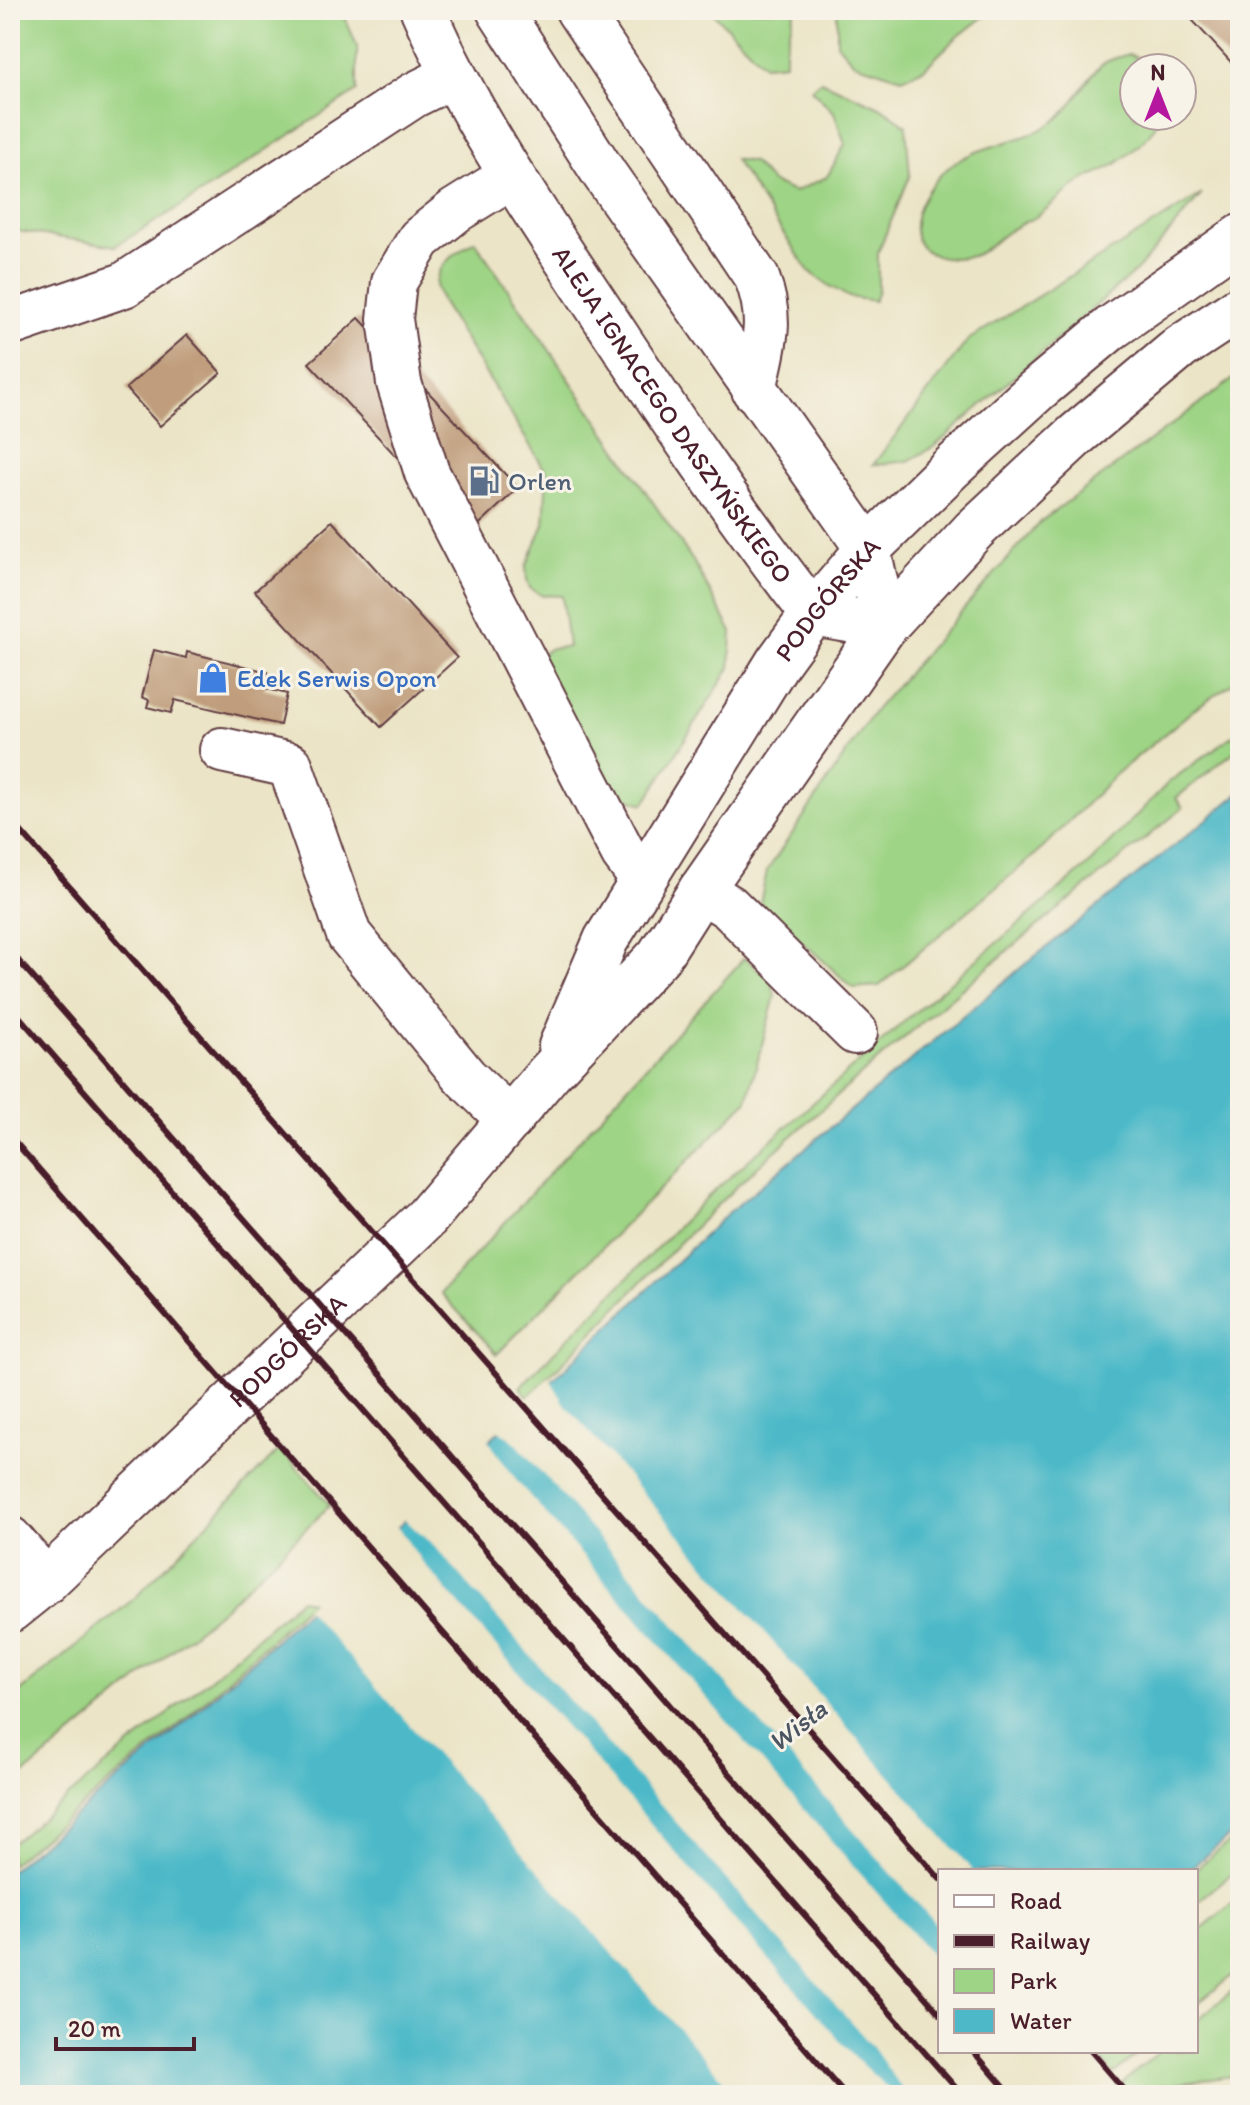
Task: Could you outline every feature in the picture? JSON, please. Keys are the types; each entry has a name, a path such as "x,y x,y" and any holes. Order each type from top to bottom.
{"street":[{"name":"ALEJA IGNACEGO DASZYŃSKIEGO","path":"423,10 454,75 511,176 721,491 813,614"},
{"path":"499,10 605,175 868,549 885,626 813,614"},
{"path":"578,10 757,278 766,301 768,324 754,390"},
{"path":"10,324 124,285 414,95 454,75"},
{"path":"511,176 455,211 420,239 394,282 390,319 399,383 427,473 623,853 642,879"},
{"name":"PODGÓRSKA","path":"549,1073 606,940 778,662 813,614 868,549 1037,390 1111,328 1240,237"},
{"name":"PODGÓRSKA","path":"10,1610 46,1581 427,1217 549,1073 659,956 701,890 885,626 974,530 1025,480 1181,347 1240,308"},
{"path":"222,750 290,765 349,935 465,1077 510,1120"},
{"path":"701,890 729,907 855,1032"},
{"path":"10,1539 46,1581"}],"green space":[{"path":"10,10 342,10 357,46 357,91 115,246 10,230"},
{"path":"710,10 795,10 785,48 785,63 764,65"},
{"path":"837,10 1003,10 982,18 924,69 902,78 854,63 837,44"},
{"path":"1118,58 1118,132 1150,132 1138,146 1116,164 1082,181 1039,215 977,254 947,258 930,253 919,244 915,231 916,215 923,199 948,168 972,154 1049,125 1064,113 1094,72"},
{"path":"821,81 880,107 906,125 910,176 878,252 878,291 874,301 849,297 808,270 734,159 752,162 771,182 794,192 827,177 845,144 834,112 811,89"},
{"path":"1202,194 1138,269 935,446 908,461 873,465 968,340"},
{"path":"475,241 693,561 732,632 730,668 644,804 600,789 540,655 551,648 568,647 562,596 541,595 530,588 527,580 526,567 544,524 547,473 442,303 436,286 437,276 445,264"},
{"path":"1240,374 1240,678 1197,707 1115,775 1043,848 879,986 853,988 760,903 767,871 876,709 1040,522"},
{"path":"1240,730 1240,747 1176,798 1183,808 956,994 790,1138 709,1213 528,1397 520,1387 703,1201 907,1019 1086,867 1169,782"},
{"path":"744,958 771,979 775,996 747,1101 497,1354 441,1293"},
{"path":"280,1449 330,1505 226,1606 10,1786 10,1700 136,1597"},
{"path":"300,1599 312,1601 180,1724 10,1865 10,1845 218,1672"},
{"path":"1240,1833 1240,1867 1198,1901 1198,1869 1195,1869"},
{"path":"1240,1897 1240,1969 1198,2003 1198,1931"},
{"path":"1240,1984 1240,2075 1110,2093 1158,2053 1198,2053 1198,2019"},
{"path":"1097,2053 1139,2053 1113,2074"}],"water":[{"name":"Wisła","path":"1240,793 1240,1827 1189,1869 938,1869 939,2053 921,2095 10,2095 10,1871 182,1725 392,1533 727,1214 1023,966"}],"pier":[{"path":"549,1377 564,1403 971,1869 938,1869 938,1927 515,1442 496,1428"},
{"path":"486,1437 515,1479 938,1963 938,2053 975,2053 927,2095 906,2095 872,2046 437,1549 402,1517"},
{"path":"395,1524 423,1563 857,2060 895,2095 737,2095 305,1607"}],"building":[{"path":"1183,10 1240,10 1240,72"},
{"path":"359,318 518,488 469,534 309,363"},
{"path":"187,335 221,373 160,426 126,388"},
{"path":"332,521 457,658 381,727 255,591"},
{"path":"154,650 186,658 187,652 268,672 264,688 287,694 280,725 175,700 171,713 147,707 149,700 142,697"}],"railway":[{"path":"10,819 938,1877"},
{"path":"10,951 938,2012"},
{"path":"10,1006 962,2095"},
{"path":"10,1136 846,2095"},
{"path":"975,2053 1011,2095"},
{"path":"1093,2053 1129,2095"}],"place":[{"name":"Orlen","path":"484,481"},
{"name":"Edek Serwis Opon","path":"213,678"}]}
